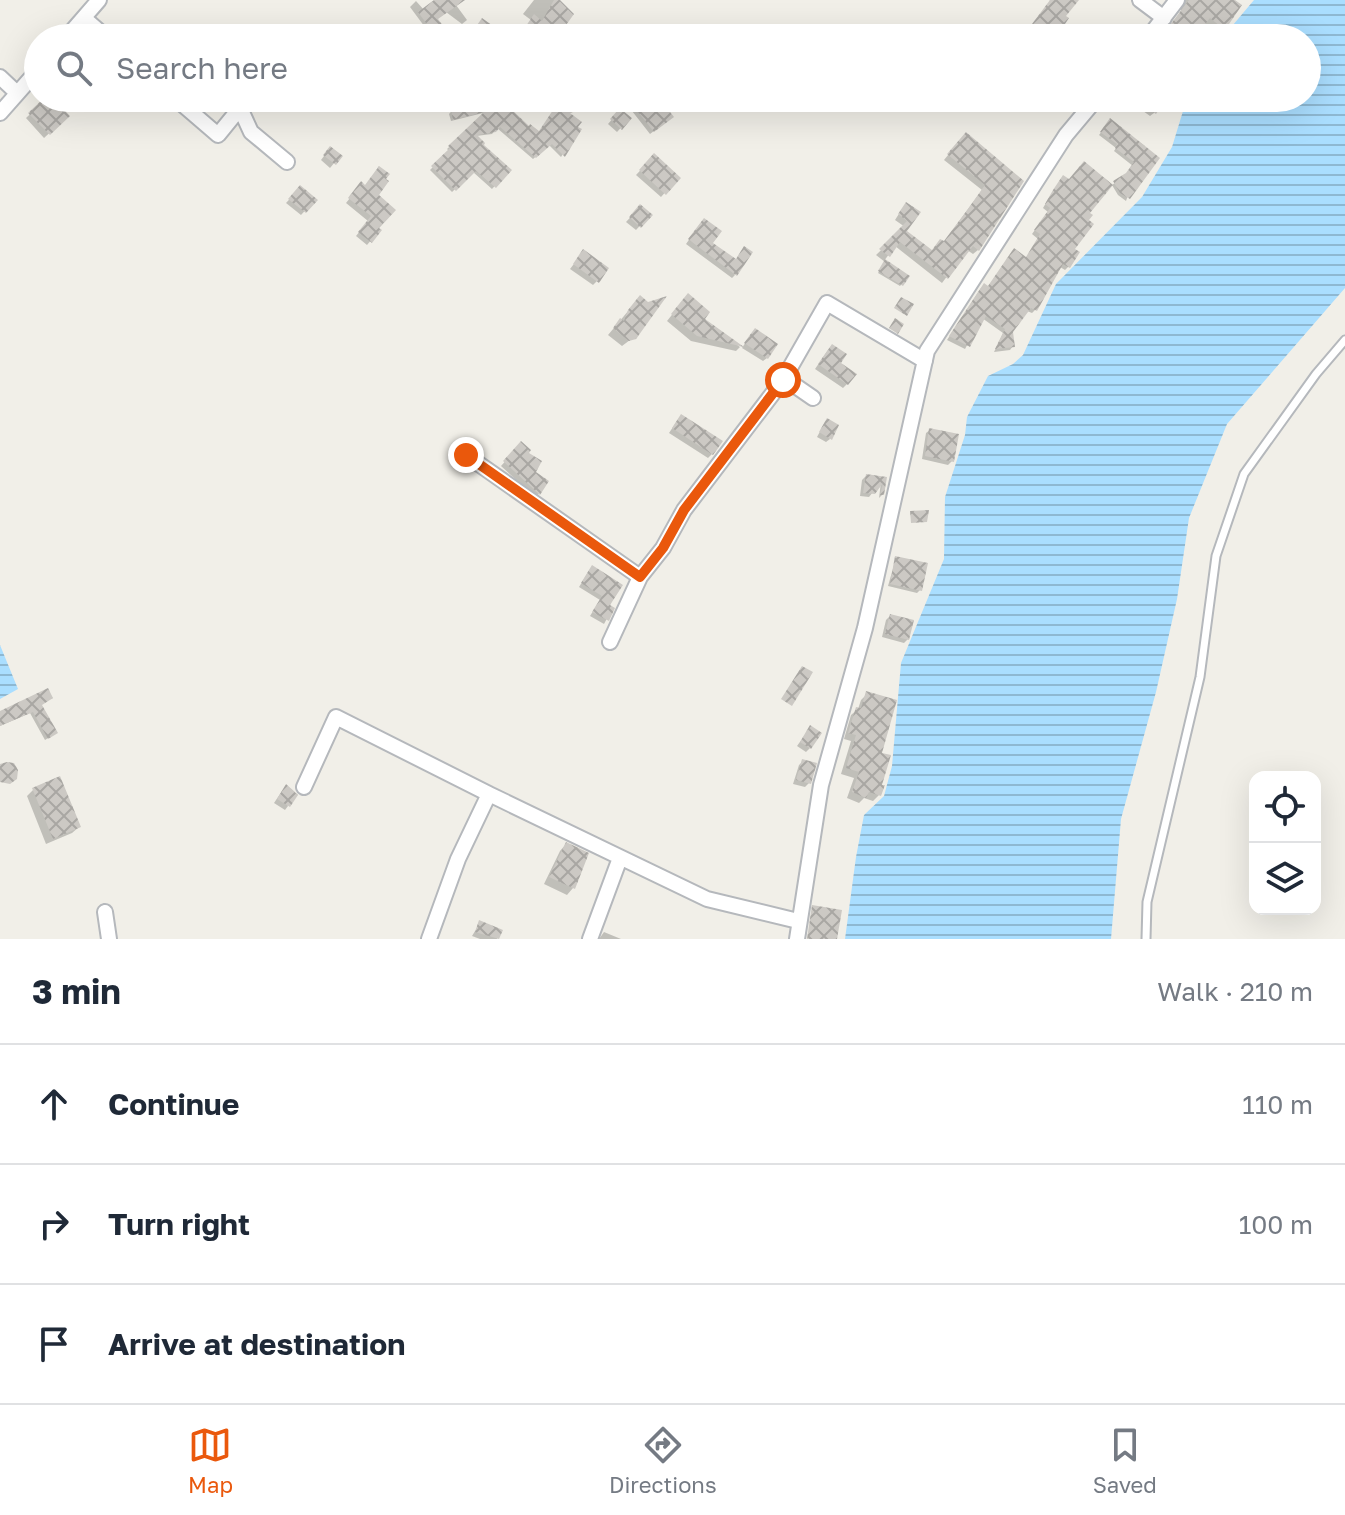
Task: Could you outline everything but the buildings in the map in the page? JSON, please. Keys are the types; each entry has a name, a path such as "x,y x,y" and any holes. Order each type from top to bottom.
{"street":[{"path":"79,24 99,0"},
{"path":"1140,0 1164,18"},
{"path":"1159,24 1177,0"},
{"path":"84,18 91,24"},
{"path":"0,77 17,93"},
{"path":"0,113 24,85"},
{"path":"191,112 218,135 237,112"},
{"path":"242,112 251,132 287,162"},
{"path":"797,939 821,785 865,628 927,351 1066,135 1085,112"},
{"path":"610,642 640,577 663,548 684,510 784,378 827,303 925,361"},
{"path":"784,378 813,398"},
{"path":"466,455 640,577"},
{"path":"304,787 336,717 707,899 798,921"},
{"path":"429,939 458,859 489,794"},
{"path":"590,939 620,858"},
{"path":"105,912 109,939"}],"lane":[{"path":"1146,939 1147,902 1200,677 1216,556 1244,474 1316,374 1345,340"}],"water":[{"path":"1254,0 1345,0 1345,288 1227,424 1189,518 1177,599 1156,692 1121,819 1111,939 845,939 864,815 884,796 892,766 901,663 944,559 945,497 965,435 967,417 988,376 1013,364 1023,355 1056,284 1142,197 1172,147 1183,112 1321,112 1321,24 1234,24"},
{"path":"0,645 18,689 0,699"}],"route":[{"path":"466,455 640,577 663,548 684,510 783,380"}]}
